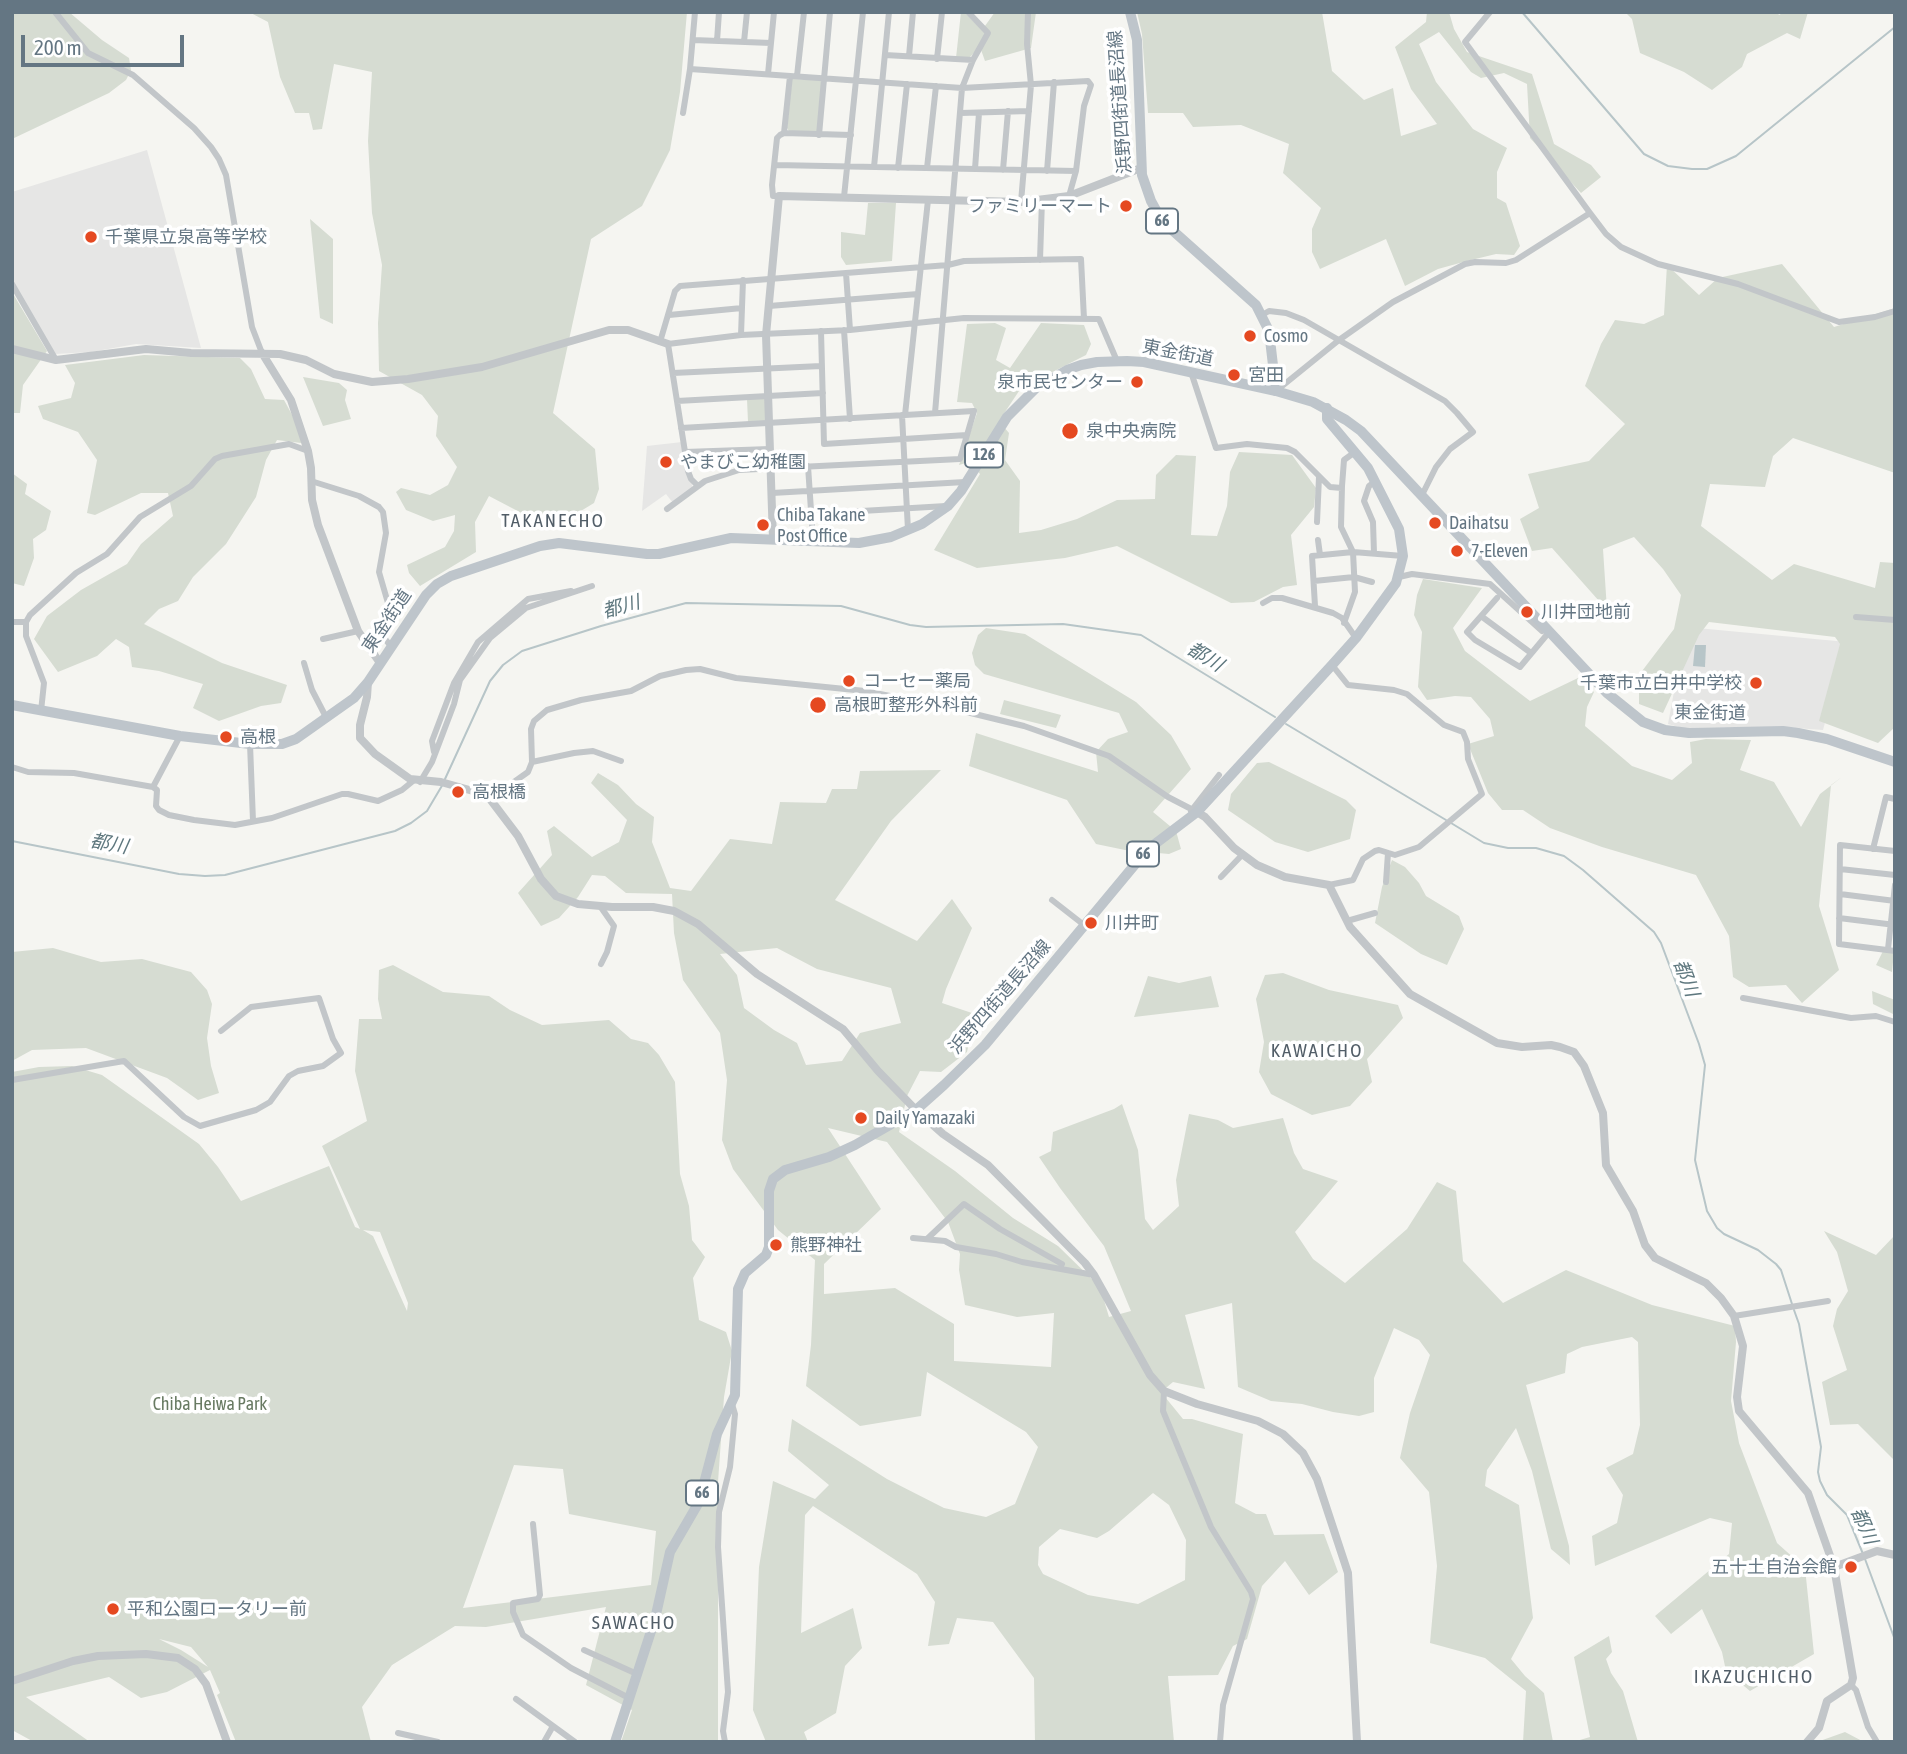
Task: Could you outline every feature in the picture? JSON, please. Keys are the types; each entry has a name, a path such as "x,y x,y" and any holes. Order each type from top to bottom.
{"main road":[{"name":"浜野四街道長沼線","path":"1130,12 1137,40 1141,168 1151,201 1162,221 1247,296 1262,315 1272,342 1276,391"},
{"name":"東金街道","path":"12,705 180,736 250,744 282,744 296,739 354,698 368,682 426,595 437,584 471,568 540,546 559,543 659,554 717,540 873,541 908,532 936,517 948,506 967,482 1007,417 1037,387 1070,369 1097,362 1117,361 1144,362 1276,391 1327,408 1361,431 1548,633 1633,716 1655,727 1689,733 1798,733 1827,739 1895,762"},
{"name":"浜野四街道長沼線","path":"615,1742 654,1619 670,1552 699,1502 717,1434 732,1404 736,1387 738,1289 745,1273 761,1260 769,1247 769,1191 773,1179 785,1170 845,1150 916,1110 985,1045 1147,850 1194,812 1356,638 1399,577 1403,556 1399,529 1376,481 1326,419 1327,408"}],"street":[{"path":"55,12 88,53 133,75 194,128 219,159 226,175 252,327 262,353 291,400 308,451 317,525 358,631 380,663"},
{"path":"683,113 695,12"},
{"path":"717,41 719,12"},
{"path":"744,42 747,12"},
{"path":"768,74 774,12"},
{"path":"785,133 804,12"},
{"path":"819,135 830,12"},
{"path":"844,197 863,12"},
{"path":"874,167 889,12"},
{"path":"909,57 913,12"},
{"path":"937,59 942,12"},
{"path":"935,413 962,88 988,33 968,12"},
{"path":"1021,202 1031,85 1027,44 1028,12"},
{"path":"1490,12 1465,42 1590,213 1606,234 1621,247 1658,264 1738,284 1839,322 1895,311"},
{"path":"693,40 771,43"},
{"path":"885,55 973,60"},
{"path":"690,69 962,88 1088,81 1091,85 1084,106 1076,171 1069,196"},
{"path":"1047,171 1054,82"},
{"path":"898,168 907,84"},
{"path":"927,168 936,86"},
{"path":"1003,170 1008,111"},
{"path":"961,113 1029,111"},
{"path":"975,169 979,113"},
{"path":"850,135 785,133 776,138 773,196 1021,202 1069,196 1141,168"},
{"path":"775,165 1076,171"},
{"path":"773,539 766,335 779,196"},
{"path":"908,532 903,415 929,200"},
{"path":"1040,260 1042,200"},
{"path":"1276,391 1339,340 1393,302 1465,264 1506,263 1516,260 1590,213"},
{"path":"698,486 688,471 673,373 664,343 675,291 680,286 947,265 964,261 1081,259 1084,319"},
{"path":"846,273 850,419"},
{"path":"741,335 743,280"},
{"path":"12,284 57,360"},
{"path":"769,306 918,294"},
{"path":"669,315 741,308"},
{"path":"1262,315 1269,311 1286,313 1304,320 1445,401 1473,432 1450,449 1436,467 1422,495"},
{"path":"12,349 57,360 146,349 191,353 262,353 306,360 334,374 383,382 482,367 609,330 628,330 664,343 741,335 847,330 964,317 1099,319 1117,361"},
{"path":"821,331 824,444 967,435"},
{"path":"673,373 821,366"},
{"path":"1191,372 1216,448 1247,444 1287,449 1295,453 1330,487 1342,488"},
{"path":"677,401 823,393"},
{"path":"667,509 698,486 730,472 960,459 974,411 681,428"},
{"path":"41,710 44,686 26,636 26,622 30,615 66,581 107,554 140,517 191,486 215,459 289,444 308,451"},
{"path":"685,452 770,449"},
{"path":"1344,623 1355,592 1353,552 1341,527 1342,488 1345,460 1355,452"},
{"path":"808,466 813,540"},
{"path":"1317,522 1319,477"},
{"path":"311,481 359,496 383,512 386,533 379,572 390,610 384,638 391,646"},
{"path":"1374,553 1373,522 1364,500 1369,486 1376,481"},
{"path":"772,493 967,482"},
{"path":"811,514 948,506"},
{"path":"1318,540 1320,555"},
{"path":"1315,606 1311,556 1353,552 1403,556"},
{"path":"1399,577 1412,574 1490,584 1548,633 1520,667 1475,640 1467,632 1497,598"},
{"path":"1314,582 1354,578 1372,582"},
{"path":"12,768 28,772 74,773 153,786 157,790 156,806 159,810 169,815 225,824 272,818 342,794 377,800 417,781 432,762 432,741 451,691 478,642 528,599 592,586"},
{"path":"1263,603 1272,598 1283,597 1315,606 1342,618 1356,638"},
{"path":"1481,616 1531,653"},
{"path":"1856,617 1895,620"},
{"path":"12,622 26,622"},
{"path":"323,639 358,631"},
{"path":"304,663 312,690 327,719"},
{"path":"490,799 528,772 532,762 531,729 534,721 547,710 581,700 631,691 660,676 700,669 736,678 865,691 950,708 1024,726 1109,755 1205,817 1242,855 1273,873 1329,886 1353,880 1363,859 1375,851 1402,855 1419,847 1482,794 1468,759 1463,732 1444,725 1413,697 1394,690 1351,686 1332,665"},
{"path":"368,682 360,738 375,754 405,777 417,781 441,782 490,799 518,836 541,879 556,896 578,904 653,907 674,911 698,924 757,974 843,1029 878,1071 916,1110 943,1134 988,1165 1094,1275 1130,1342 1150,1375 1164,1391 1197,1404 1258,1421 1283,1434 1303,1453 1317,1479 1348,1573 1357,1742"},
{"path":"153,786 180,736"},
{"path":"250,744 254,821"},
{"path":"532,762 593,751 621,761"},
{"path":"1194,812 1219,775"},
{"path":"1873,849 1886,797 1895,799"},
{"path":"1895,852 1840,845 1839,944 1891,950 1895,885"},
{"path":"1386,882 1388,853"},
{"path":"1221,877 1242,855"},
{"path":"1840,869 1895,876"},
{"path":"1329,886 1333,889 1347,921 1360,939 1410,994 1497,1043 1522,1047 1551,1045 1574,1052 1584,1066 1601,1106 1606,1165 1633,1210 1645,1245 1661,1262 1706,1283 1734,1316 1743,1346 1737,1397 1740,1411 1808,1493 1834,1567 1853,1678 1851,1685 1828,1701 1819,1728 1807,1742"},
{"path":"1840,894 1894,900"},
{"path":"1052,900 1084,925"},
{"path":"600,906 614,926 601,964"},
{"path":"1347,921 1375,913"},
{"path":"1839,918 1893,924"},
{"path":"12,1080 124,1061 184,1117 200,1126 256,1110 270,1102 289,1076 298,1071 323,1066 341,1053 318,998 251,1007 220,1031"},
{"path":"1743,998 1851,1018 1876,1016 1895,1021"},
{"path":"928,1238 964,1204 1000,1229 1062,1264"},
{"path":"913,1238 945,1241 956,1247 1094,1275"},
{"path":"1734,1316 1828,1301"},
{"path":"1164,1391 1163,1411 1211,1527 1253,1599 1223,1705 1220,1742"},
{"path":"725,1742 723,1731 728,1692 718,1547 719,1512 730,1467 735,1414 732,1404"},
{"path":"533,1524 540,1595 538,1599 515,1601 512,1605 523,1635 570,1668 629,1698"},
{"path":"1834,1567 1877,1551 1895,1555"},
{"path":"584,1650 637,1674"},
{"path":"12,1681 73,1661 98,1656 146,1654 178,1658 195,1669 206,1684 227,1742"},
{"path":"1851,1685 1856,1690 1868,1727 1877,1742"},
{"path":"516,1699 575,1742"},
{"path":"544,1742 553,1726"},
{"path":"398,1733 438,1742"}],"shaded area":[{"name":"千葉県立泉高等学校","path":"147,150 201,348 136,344 91,352 55,354 12,281 12,192"},
{"name":"やまびこ幼稚園","path":"682,442 693,489 673,503 666,494 642,511 647,446"},
{"name":"千葉市立白井中学校","path":"1686,627 1847,642 1823,730 1782,727 1682,728 1668,724"},
{"path":"1695,645 1706,645 1705,667 1693,666"}],"green space":[{"path":"12,12 69,12 102,40 129,58 131,70 126,80 109,93 12,139"},
{"path":"249,12 687,12 680,92 670,150 642,206 591,239 553,413 595,449 599,489 594,503 561,523 531,518 489,496 475,522 476,552 420,586 409,573 407,565 445,547 454,531 455,515 433,521 406,510 396,492 401,488 430,495 448,485 457,467 436,436 438,416 422,395 379,371 378,323 382,265 372,213 368,141 372,72 334,64 322,129 313,130 309,113 295,113 280,77 268,22"},
{"path":"961,12 982,30 995,12 1036,12 1031,48 985,61 980,47 968,59 956,58"},
{"path":"1137,12 1322,12 1332,71 1364,100 1393,88 1401,136 1437,124 1411,89 1395,47 1426,22 1427,12 1449,12 1454,29 1467,52 1532,74 1554,144 1591,165 1601,177 1581,193 1530,138 1527,84 1504,73 1481,78 1471,72 1439,32 1419,44 1436,82 1473,129 1507,148 1497,172 1497,198 1506,203 1520,246 1514,255 1496,254 1438,269 1405,286 1386,239 1320,269 1312,252 1312,229 1321,208 1283,173 1289,144 1241,125 1193,127 1183,113 1148,113 1142,34"},
{"path":"1625,12 1773,12 1780,15 1781,12 1808,12 1800,39 1787,33 1747,54 1742,67 1712,90 1684,72 1640,53 1632,19"},
{"path":"792,79 820,80 823,84 818,130 814,133 789,131 787,128"},
{"path":"868,203 896,203 892,261 846,265 841,257 841,232 865,235"},
{"path":"310,219 333,239 333,324 320,318"},
{"path":"1782,264 1834,327 1895,308 1895,473 1793,438 1773,456 1765,487 1710,484 1701,526 1772,580 1794,564 1875,588 1880,562 1895,563 1895,727 1878,743 1819,721 1840,644 1835,637 1709,622 1699,635 1663,713 1639,704 1639,675 1674,629 1681,595 1663,569 1634,537 1603,549 1607,610 1552,548 1532,551 1520,519 1539,508 1528,474 1589,461 1625,424 1585,386 1601,344 1615,320 1644,324 1664,315 1667,265 1699,295 1718,278"},
{"path":"12,292 47,351 23,385 20,413 12,413"},
{"path":"995,323 1006,328 996,360 1010,368 1041,323 1084,325 1091,344 1086,355 1021,388 999,421 1009,433 1005,460 1020,481 1019,533 1041,530 1077,519 1117,500 1155,499 1156,475 1176,455 1196,456 1191,535 1217,536 1227,506 1230,472 1239,452 1292,455 1316,488 1314,507 1291,535 1297,585 1283,587 1254,602 1231,603 1117,546 1065,558 977,568 934,550 980,474 969,462 959,465 977,413 972,403 957,402 967,324"},
{"path":"144,355 240,358 251,369 265,399 284,400 303,435 301,443 277,440 266,460 256,497 226,544 193,577 178,601 159,609 144,624 222,663 287,685 281,703 261,706 219,721 193,708 203,684 159,671 132,667 129,647 116,639 97,656 58,672 34,639 47,616 81,590 127,564 141,544 173,516 168,493 141,493 95,515 87,513 97,460 78,432 43,419 38,406 71,398 75,383 65,365"},
{"path":"303,377 339,383 347,390 345,400 351,419 323,426"},
{"path":"767,398 768,421 748,422 747,399"},
{"path":"12,473 27,484 25,494 51,511 46,530 33,539 34,558 24,586 12,583"},
{"path":"1423,579 1482,588 1453,628 1465,651 1530,701 1578,678 1594,692 1587,707 1585,726 1632,766 1672,780 1692,763 1690,742 1706,739 1751,740 1740,770 1774,782 1801,827 1820,794 1831,786 1819,906 1839,970 1802,1003 1786,985 1749,987 1733,977 1729,936 1696,875 1602,847 1550,828 1523,810 1502,810 1488,793 1468,744 1494,736 1490,719 1471,697 1427,700 1418,687 1422,632 1414,615"},
{"path":"986,628 1025,634 1136,702 1171,735 1191,769 1153,812 1176,831 1181,849 1169,854 1096,844 1067,800 969,766 976,733 1098,772 1096,752 1108,739 1128,732 1119,713 984,674 975,665 972,653 978,635"},
{"path":"1004,700 1061,715 1056,728 1000,714"},
{"path":"1269,762 1346,800 1356,810 1350,839 1308,852 1275,842 1228,810 1231,794 1257,763"},
{"path":"941,770 891,821 835,900 917,941 952,899 972,928 942,1003 975,1014 967,1052 941,1072 920,1071 907,1096 899,1132 955,1171 1013,1218 1058,1246 1100,1287 1109,1317 1131,1311 1104,1246 1039,1157 1051,1151 1053,1132 1122,1104 1138,1150 1145,1219 1153,1230 1179,1206 1176,1180 1189,1114 1218,1120 1233,1128 1283,1118 1294,1153 1303,1169 1338,1181 1295,1232 1313,1259 1345,1283 1407,1229 1437,1182 1456,1191 1463,1261 1503,1303 1566,1270 1652,1305 1735,1326 1731,1401 1739,1443 1777,1543 1805,1568 1814,1654 1750,1691 1726,1671 1722,1652 1702,1609 1671,1634 1655,1616 1729,1554 1732,1523 1710,1518 1595,1566 1592,1536 1617,1523 1623,1495 1606,1468 1633,1454 1640,1425 1638,1342 1632,1337 1582,1347 1567,1354 1565,1373 1526,1385 1569,1546 1570,1565 1551,1549 1532,1471 1516,1428 1487,1470 1485,1486 1519,1505 1533,1618 1511,1659 1544,1693 1553,1742 1523,1742 1526,1691 1485,1658 1430,1643 1437,1566 1429,1492 1400,1458 1410,1413 1430,1355 1419,1340 1394,1328 1374,1378 1374,1412 1359,1416 1302,1404 1271,1401 1238,1387 1232,1303 1185,1315 1205,1389 1173,1382 1161,1392 1183,1419 1192,1419 1243,1434 1235,1503 1256,1514 1266,1514 1274,1535 1324,1534 1338,1572 1309,1595 1285,1561 1262,1586 1247,1639 1233,1646 1218,1675 1168,1676 1174,1742 1035,1742 1034,1678 993,1622 957,1618 949,1644 928,1646 935,1602 917,1574 813,1506 805,1515 801,1633 853,1608 862,1648 845,1666 836,1713 804,1732 808,1742 766,1742 753,1710 759,1567 773,1481 815,1499 829,1485 788,1451 792,1419 887,1479 944,1508 986,1517 1015,1504 1038,1447 1026,1432 927,1372 921,1416 860,1426 806,1386 815,1260 778,1230 733,1169 722,1140 727,1080 720,1033 683,980 674,933 672,894 626,893 605,876 592,875 578,897 559,918 541,926 518,893 552,855 547,831 554,826 592,857 619,842 627,820 591,783 598,773 618,785 636,804 654,817 652,842 670,888 691,891 730,839 772,844 780,802 826,803 832,789 857,789 860,771","holes":["777,948 817,969 891,988 901,1023 860,1033 842,1061 806,1065 797,1043 744,1008 737,975 720,954","828,1128 887,1142 948,1222 960,1254 959,1270 965,1305 1017,1317 1054,1313 1051,1367 954,1361 954,1324 895,1288 824,1294 824,1264 881,1209","1153,1493 1169,1505 1186,1540 1185,1580 1138,1604 1088,1595 1043,1574 1038,1565 1039,1547 1060,1529 1097,1538"]},
{"path":"1392,860 1405,867 1426,896 1459,916 1464,929 1447,965 1421,954 1375,923 1382,887"},
{"path":"53,948 101,962 142,959 191,972 207,990 212,1004 207,1038 219,1093 198,1100 167,1078 86,1048 32,1050 12,1061 12,952"},
{"path":"1883,951 1894,952 1892,972 1876,965"},
{"name":"Chiba Heiwa Park","path":"393,965 443,992 489,996 510,1010 542,1025 609,1020 631,1039 648,1043 659,1055 675,1082 680,1174 689,1206 692,1240 705,1257 693,1278 699,1320 726,1332 732,1351 724,1397 718,1482 718,1742 621,1742 632,1710 586,1685 606,1607 486,1627 455,1626 392,1665 362,1707 371,1742 236,1742 210,1670 167,1692 141,1698 109,1677 26,1697 90,1742 34,1742 12,1730 12,1072 39,1067 72,1066 102,1075 199,1144 241,1201 329,1166 355,1227 360,1229 322,1146 367,1121 355,1071 359,1019 382,1019 378,999 379,970","holes":["363,1230 380,1232 408,1303 407,1311 373,1236","514,1465 563,1469 569,1514 656,1531 651,1585 463,1608","159,1639 191,1647 208,1667"]},
{"path":"1283,973 1329,990 1398,1005 1403,1018 1367,1059 1372,1082 1350,1106 1312,1115 1271,1094 1259,1072 1264,1042 1256,999 1265,975"},
{"path":"1148,976 1179,983 1211,976 1219,1007 1134,1017"},
{"path":"1872,991 1895,1000 1895,1015 1873,1004"},
{"path":"1824,1231 1876,1255 1895,1235 1895,1461 1858,1424 1830,1425 1822,1382 1847,1370 1833,1326 1837,1309 1848,1291 1837,1252"},
{"path":"1609,1636 1612,1652 1606,1659 1611,1673 1623,1691 1638,1742 1573,1742 1590,1737 1574,1657"},
{"path":"1845,1732 1864,1742 1817,1742"}],"waterway":[{"path":"1522,12 1644,154 1668,166 1692,169 1707,169 1736,156 1895,27"},
{"name":"都川","path":"445,779 490,681 503,665 522,651 686,603 841,606 926,627 1063,624 1141,635 1275,717"},
{"name":"都川","path":"1286,724 1446,820"},
{"name":"都川","path":"12,841 179,874 225,875 395,831 427,811 443,784"},
{"name":"都川","path":"1451,823 1484,843 1508,848 1536,848 1564,856 1654,932 1661,943 1705,1065 1695,1160 1707,1211 1724,1234 1758,1250 1776,1264 1781,1270 1792,1304"},
{"name":"都川","path":"1794,1310 1799,1324 1821,1447 1818,1472 1820,1481 1827,1495 1847,1515 1863,1554"},
{"name":"都川","path":"1865,1559 1895,1640"}],"place":[{"name":"ファミリーマート","path":"1126,206"},
{"name":"千葉県立泉高等学校","path":"91,237"},
{"name":"Cosmo","path":"1250,336"},
{"name":"宮田","path":"1234,375"},
{"name":"泉市民センター","path":"1137,382"},
{"name":"泉中央病院","path":"1070,431"},
{"name":"やまびこ幼稚園","path":"666,462"},
{"name":"Daihatsu","path":"1435,523"},
{"name":"Chiba Takane Post Office","path":"763,525"},
{"name":"7-Eleven","path":"1457,551"},
{"name":"川井団地前","path":"1527,612"},
{"name":"コーセー薬局","path":"849,681"},
{"name":"千葉市立白井中学校","path":"1756,683"},
{"name":"高根町整形外科前","path":"818,705"},
{"name":"高根","path":"226,737"},
{"name":"高根橋","path":"458,792"},
{"name":"川井町","path":"1091,923"},
{"name":"Daily Yamazaki","path":"861,1118"},
{"name":"熊野神社","path":"776,1245"},
{"name":"五十土自治会館","path":"1851,1567"},
{"name":"平和公園ロータリー前","path":"113,1609"}],"district":[{"name":"TAKANECHO","path":"553,521"},
{"name":"KAWAICHO","path":"1317,1051"},
{"name":"SAWACHO","path":"634,1623"},
{"name":"IKAZUCHICHO","path":"1754,1677"}]}
